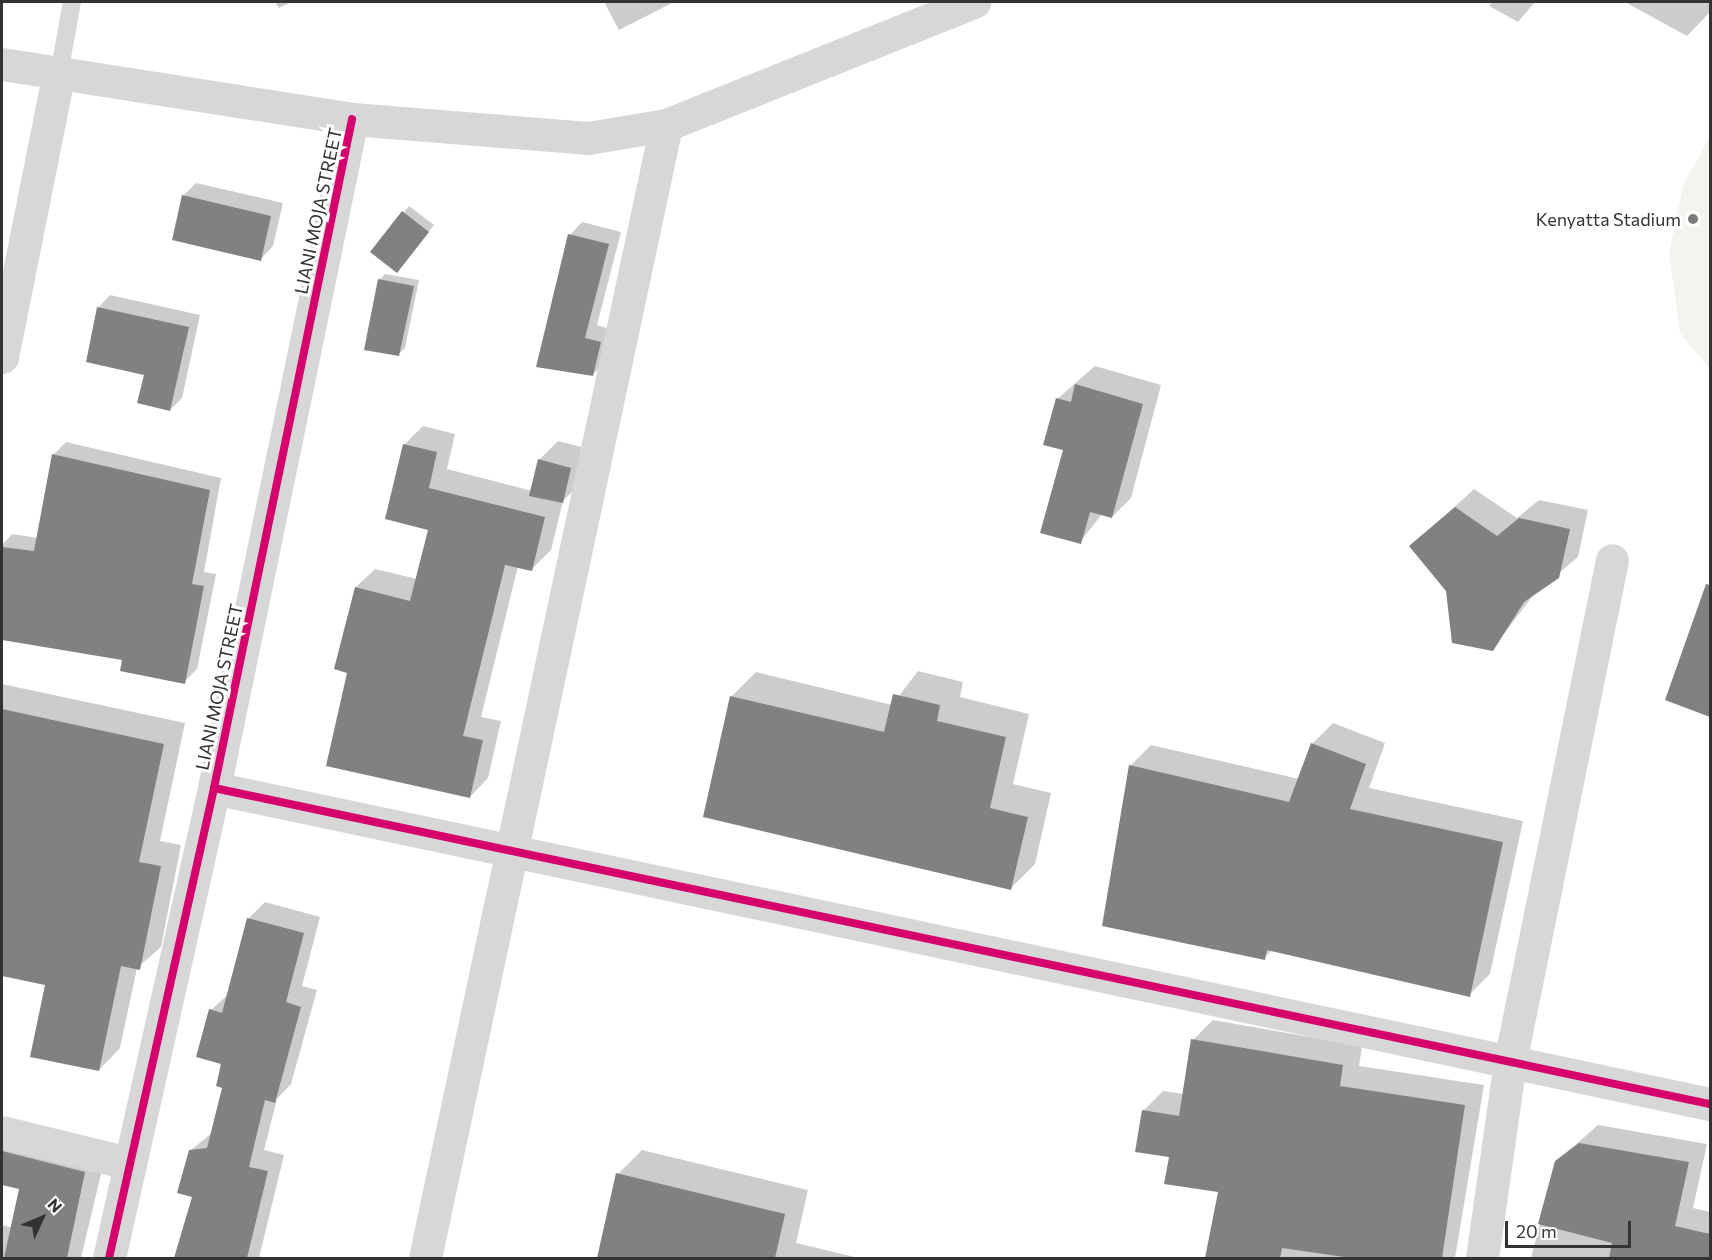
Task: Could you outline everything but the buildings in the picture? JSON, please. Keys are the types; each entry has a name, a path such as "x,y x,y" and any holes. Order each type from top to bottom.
{"street":[{"path":"2,64 352,119 588,138 666,125 974,2"},
{"path":"2,357 59,73"},
{"name":"LIANI MOJA STREET","path":"109,1258 128,1163 214,788 352,119"},
{"path":"425,1258 666,125"},
{"path":"1482,1258 1510,1062 1612,560"},
{"path":"214,788 1710,1104"},
{"path":"2,1132 128,1163"}],"lane":[{"path":"59,73 72,2"}],"shaded area":[{"name":"Kenyatta Stadium","path":"1710,136 1710,369 1680,333 1669,253 1683,186"}],"cycle path":[{"path":"109,1258 214,788 352,119"},
{"path":"214,788 1710,1104"}],"place":[{"name":"Kenyatta Stadium","path":"1693,219"}]}
